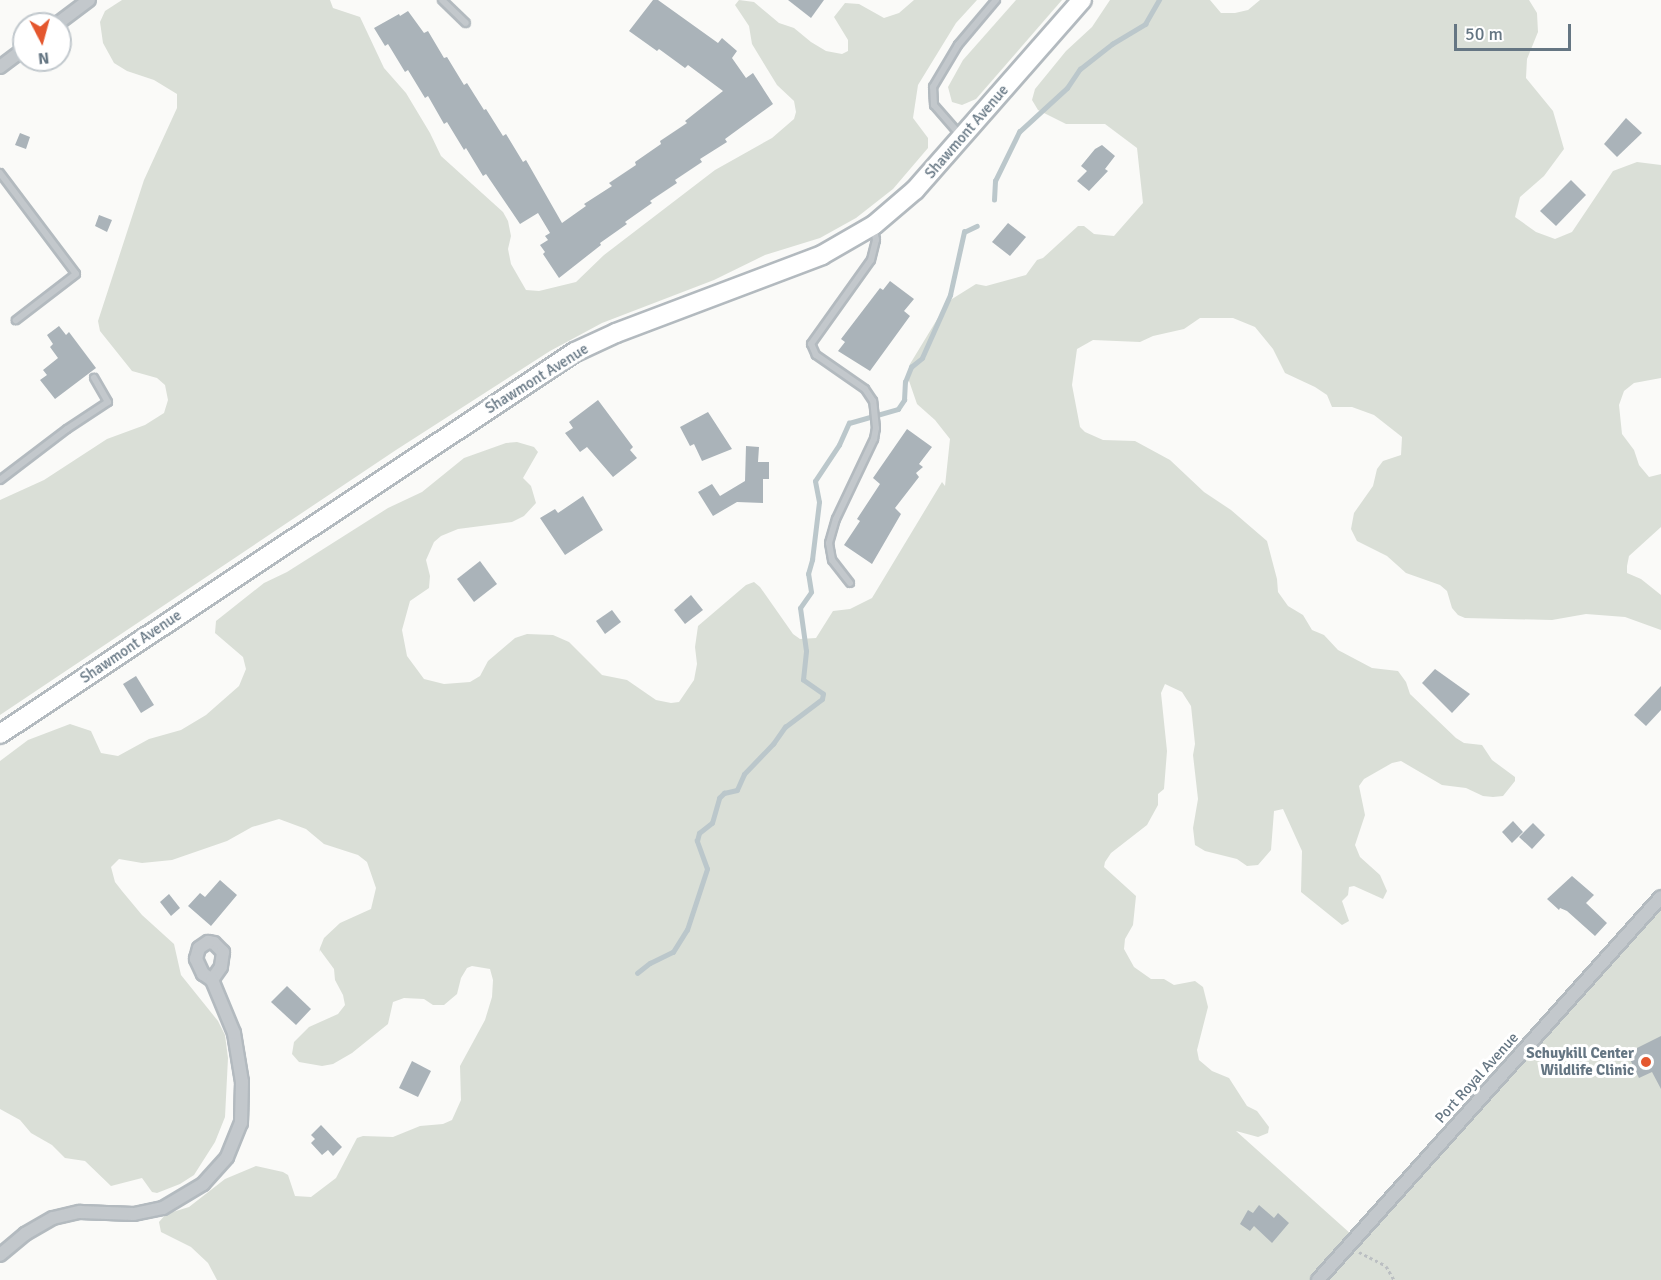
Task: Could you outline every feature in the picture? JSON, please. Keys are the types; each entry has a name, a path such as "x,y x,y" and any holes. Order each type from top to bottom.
{"main road":[{"name":"Shawmont Avenue","path":"0,734 575,352 616,333 822,255 874,225 915,190 1082,0"}],"street":[{"path":"72,13 89,0"},
{"name":"Port Royal Avenue","path":"1318,1280 1351,1246 1448,1132 1661,897"},
{"path":"0,1255 25,1234 59,1216 80,1212 134,1214 163,1208 203,1184 227,1157 241,1123 242,1082 234,1033 214,990 212,980"}],"lane":[{"path":"442,0 466,23"},
{"path":"961,137 934,105 933,87 958,45 996,0"},
{"path":"0,173 76,274 16,320"},
{"path":"850,583 832,560 831,534 870,449 876,428 873,401 865,389 816,355 811,344 872,260 876,240 874,225"},
{"path":"0,480 67,429 108,402 94,378"}],"path":[{"path":"1351,1246 1386,1266 1394,1280"}],"shaded area":[{"path":"122,0 330,0 333,8 360,17 384,68 406,93 441,156 503,212 508,221 511,236 508,249 511,264 526,290 539,291 576,282 604,255 715,170 772,138 794,119 796,112 794,101 777,85 752,44 749,26 735,5 739,0 754,2 779,23 794,28 826,51 842,54 848,51 848,40 834,17 845,3 859,4 884,18 899,13 914,0 977,0 956,23 918,85 913,118 928,138 928,148 893,189 856,218 820,238 765,255 714,280 602,323 550,351 396,450 0,715 0,500 44,480 107,439 145,425 164,413 168,400 165,385 157,378 132,371 100,331 98,321 144,180 177,108 177,94 154,80 127,71 114,63 103,43 100,22 105,11"},
{"path":"1016,0 1062,0 976,99 962,105 952,102 948,87 963,60"},
{"path":"1110,0 1210,0 1221,13 1235,13 1248,10 1260,0 1529,0 1537,13 1538,32 1527,59 1526,78 1553,111 1564,149 1544,176 1520,197 1515,217 1536,232 1555,239 1572,232 1613,171 1637,162 1661,165 1661,378 1634,383 1624,391 1619,405 1622,434 1634,450 1639,465 1649,477 1661,474 1661,527 1629,556 1627,573 1641,579 1661,595 1661,630 1625,617 1586,614 1552,620 1465,618 1458,615 1452,608 1447,591 1440,585 1406,573 1387,556 1357,541 1351,529 1354,513 1373,486 1377,469 1383,461 1401,455 1402,437 1374,415 1352,407 1332,407 1327,395 1285,373 1273,349 1255,327 1233,318 1200,318 1184,329 1153,336 1140,342 1093,340 1077,349 1072,385 1080,427 1085,432 1103,440 1135,441 1170,460 1204,492 1231,510 1267,541 1278,592 1288,606 1303,615 1312,630 1324,635 1338,650 1372,668 1398,671 1406,682 1410,694 1456,738 1464,743 1482,745 1492,760 1515,777 1515,781 1503,796 1493,797 1483,796 1466,788 1442,785 1401,761 1392,763 1364,779 1359,786 1365,815 1355,845 1360,857 1380,875 1387,891 1383,899 1354,886 1349,887 1348,895 1342,901 1349,921 1342,925 1301,892 1302,851 1283,809 1274,811 1271,850 1258,865 1247,866 1237,859 1205,851 1195,845 1193,828 1198,799 1191,706 1182,692 1165,684 1161,693 1167,751 1164,789 1158,794 1158,805 1147,825 1111,853 1104,867 1136,896 1133,925 1125,939 1124,949 1134,967 1151,979 1164,979 1174,985 1195,981 1203,987 1208,1007 1197,1050 1199,1060 1212,1071 1229,1078 1247,1106 1257,1111 1269,1127 1268,1133 1258,1137 1236,1131 1361,1243 1661,904 1661,1280 217,1280 208,1263 191,1247 161,1232 159,1222 166,1214 189,1207 225,1179 256,1166 283,1172 288,1175 295,1196 311,1197 336,1178 357,1138 363,1136 393,1137 420,1126 443,1124 452,1120 461,1100 460,1066 485,1020 492,997 493,980 490,969 472,966 467,968 461,978 457,994 444,1005 433,1005 424,999 404,998 393,1002 388,1024 352,1053 333,1064 322,1066 299,1062 292,1054 294,1042 309,1027 338,1014 345,1005 343,995 335,980 334,969 320,950 319,953 320,948 324,938 340,923 371,909 376,888 367,862 358,855 324,844 306,829 279,819 252,827 227,841 172,860 142,863 119,859 111,867 115,882 122,891 142,915 174,944 181,975 218,1021 225,1035 228,1058 225,1117 215,1142 194,1175 180,1184 157,1193 152,1192 142,1178 111,1186 85,1161 65,1158 52,1145 31,1133 20,1120 0,1109 0,761 28,740 70,724 91,731 101,753 118,756 149,739 181,730 206,715 239,686 246,669 243,657 215,633 216,621 264,583 287,572 388,508 422,492 464,458 506,443 517,442 534,447 538,452 523,478 531,486 536,503 524,516 512,522 458,529 441,536 434,542 426,560 430,576 429,588 410,601 402,630 407,656 424,679 444,684 470,682 480,676 488,661 515,638 527,634 553,635 569,642 602,675 627,680 656,700 679,702 694,680 697,664 695,647 698,626 746,585 754,582 760,587 793,634 800,639 816,638 833,611 850,609 872,598 942,482 945,486 950,439 935,420 917,404 907,375 910,364 944,308 952,299 976,284 986,286 1026,275 1037,260 1043,258 1078,226 1084,226 1094,234 1114,236 1143,203 1137,148 1105,124 1066,124 1038,110 1032,100 1035,89 1066,51 1092,27"}],"building":[{"path":"653,0 658,0 718,43 722,38 737,51 732,58 746,78 753,73 773,104 725,139 727,142 700,159 702,162 675,180 677,183 650,201 652,203 625,222 627,224 600,243 601,245 559,278 543,254 545,252 540,245 548,240 545,236 550,233 538,213 520,224 486,174 483,176 466,148 464,150 447,122 444,124 428,96 425,98 408,70 405,72 388,44 385,46 374,28 408,11 424,33 428,31 464,85 467,83 503,136 506,134 523,162 526,160 562,223 586,206 584,204 612,186 609,183 636,165 635,162 661,144 660,141 687,123 685,121 723,91 688,65 685,68 629,31"},
{"path":"788,0 824,0 811,18"},
{"path":"1626,118 1642,133 1617,157 1604,144"},
{"path":"20,133 30,137 26,149 15,145"},
{"path":"1102,145 1115,156 1105,169 1108,171 1089,191 1077,181 1087,171 1081,166 1095,149"},
{"path":"1571,180 1586,195 1556,226 1540,211"},
{"path":"99,215 112,220 107,232 95,226"},
{"path":"1008,223 1026,237 1010,256 992,242"},
{"path":"890,281 914,299 904,311 910,316 870,371 838,351 845,342 841,339 880,288 883,290"},
{"path":"59,326 66,335 69,332 96,368 55,399 40,380 47,375 43,370 58,358 50,347 53,344 47,335"},
{"path":"598,400 633,447 630,450 637,458 613,477 587,447 580,452 565,433 573,428 569,422"},
{"path":"708,412 732,449 702,461 694,444 690,446 680,427"},
{"path":"907,429 932,447 919,464 923,467 916,473 919,477 895,508 901,514 872,564 844,545 860,521 857,519 880,484 873,478"},
{"path":"746,446 759,447 758,462 769,462 769,479 763,479 763,503 737,502 713,516 698,492 712,484 720,496 745,481"},
{"path":"583,496 603,530 565,555 540,518 555,509 558,513"},
{"path":"480,561 497,584 474,602 457,579"},
{"path":"691,595 703,610 685,624 674,610"},
{"path":"612,610 621,622 605,634 596,621"},
{"path":"1435,669 1470,694 1452,713 1422,683"},
{"path":"136,676 154,705 141,713 123,684"},
{"path":"1661,686 1661,710 1646,726 1634,715"},
{"path":"1513,821 1523,832 1512,843 1502,832"},
{"path":"1533,823 1545,835 1532,849 1519,837"},
{"path":"1572,876 1594,895 1586,903 1607,923 1595,936 1567,911 1560,908 1559,910 1547,899"},
{"path":"220,880 237,895 211,926 188,906 200,893 205,897"},
{"path":"169,894 180,908 171,916 160,902"},
{"path":"287,986 311,1009 296,1025 271,1002"},
{"name":"Schuykill Center Wildlife Clinic","path":"1661,1036 1661,1089 1652,1072 1639,1078 1627,1053"},
{"path":"412,1061 431,1071 418,1097 399,1088"},
{"path":"321,1125 342,1147 333,1156 328,1150 322,1155 311,1143 315,1139 311,1135"},
{"path":"1259,1205 1274,1218 1278,1213 1289,1223 1272,1243 1254,1226 1250,1231 1240,1224 1248,1210 1253,1213"}],"waterway":[{"path":"994,200 995,181 1019,132 1067,88 1080,69 1112,44 1145,24 1159,0"},
{"path":"637,973 650,963 673,952 687,930 707,869 697,841 699,833 712,823 719,798 724,793 737,790 744,774 773,744 785,727 822,699 823,694 803,680 806,651 800,608 811,592 808,574 812,560 819,502 815,481 839,445 849,423 898,409 904,400 905,382 911,367 922,358 950,295 964,232 977,226"}],"place":[{"name":"Schuykill Center Wildlife Clinic","path":"1646,1062"}]}
